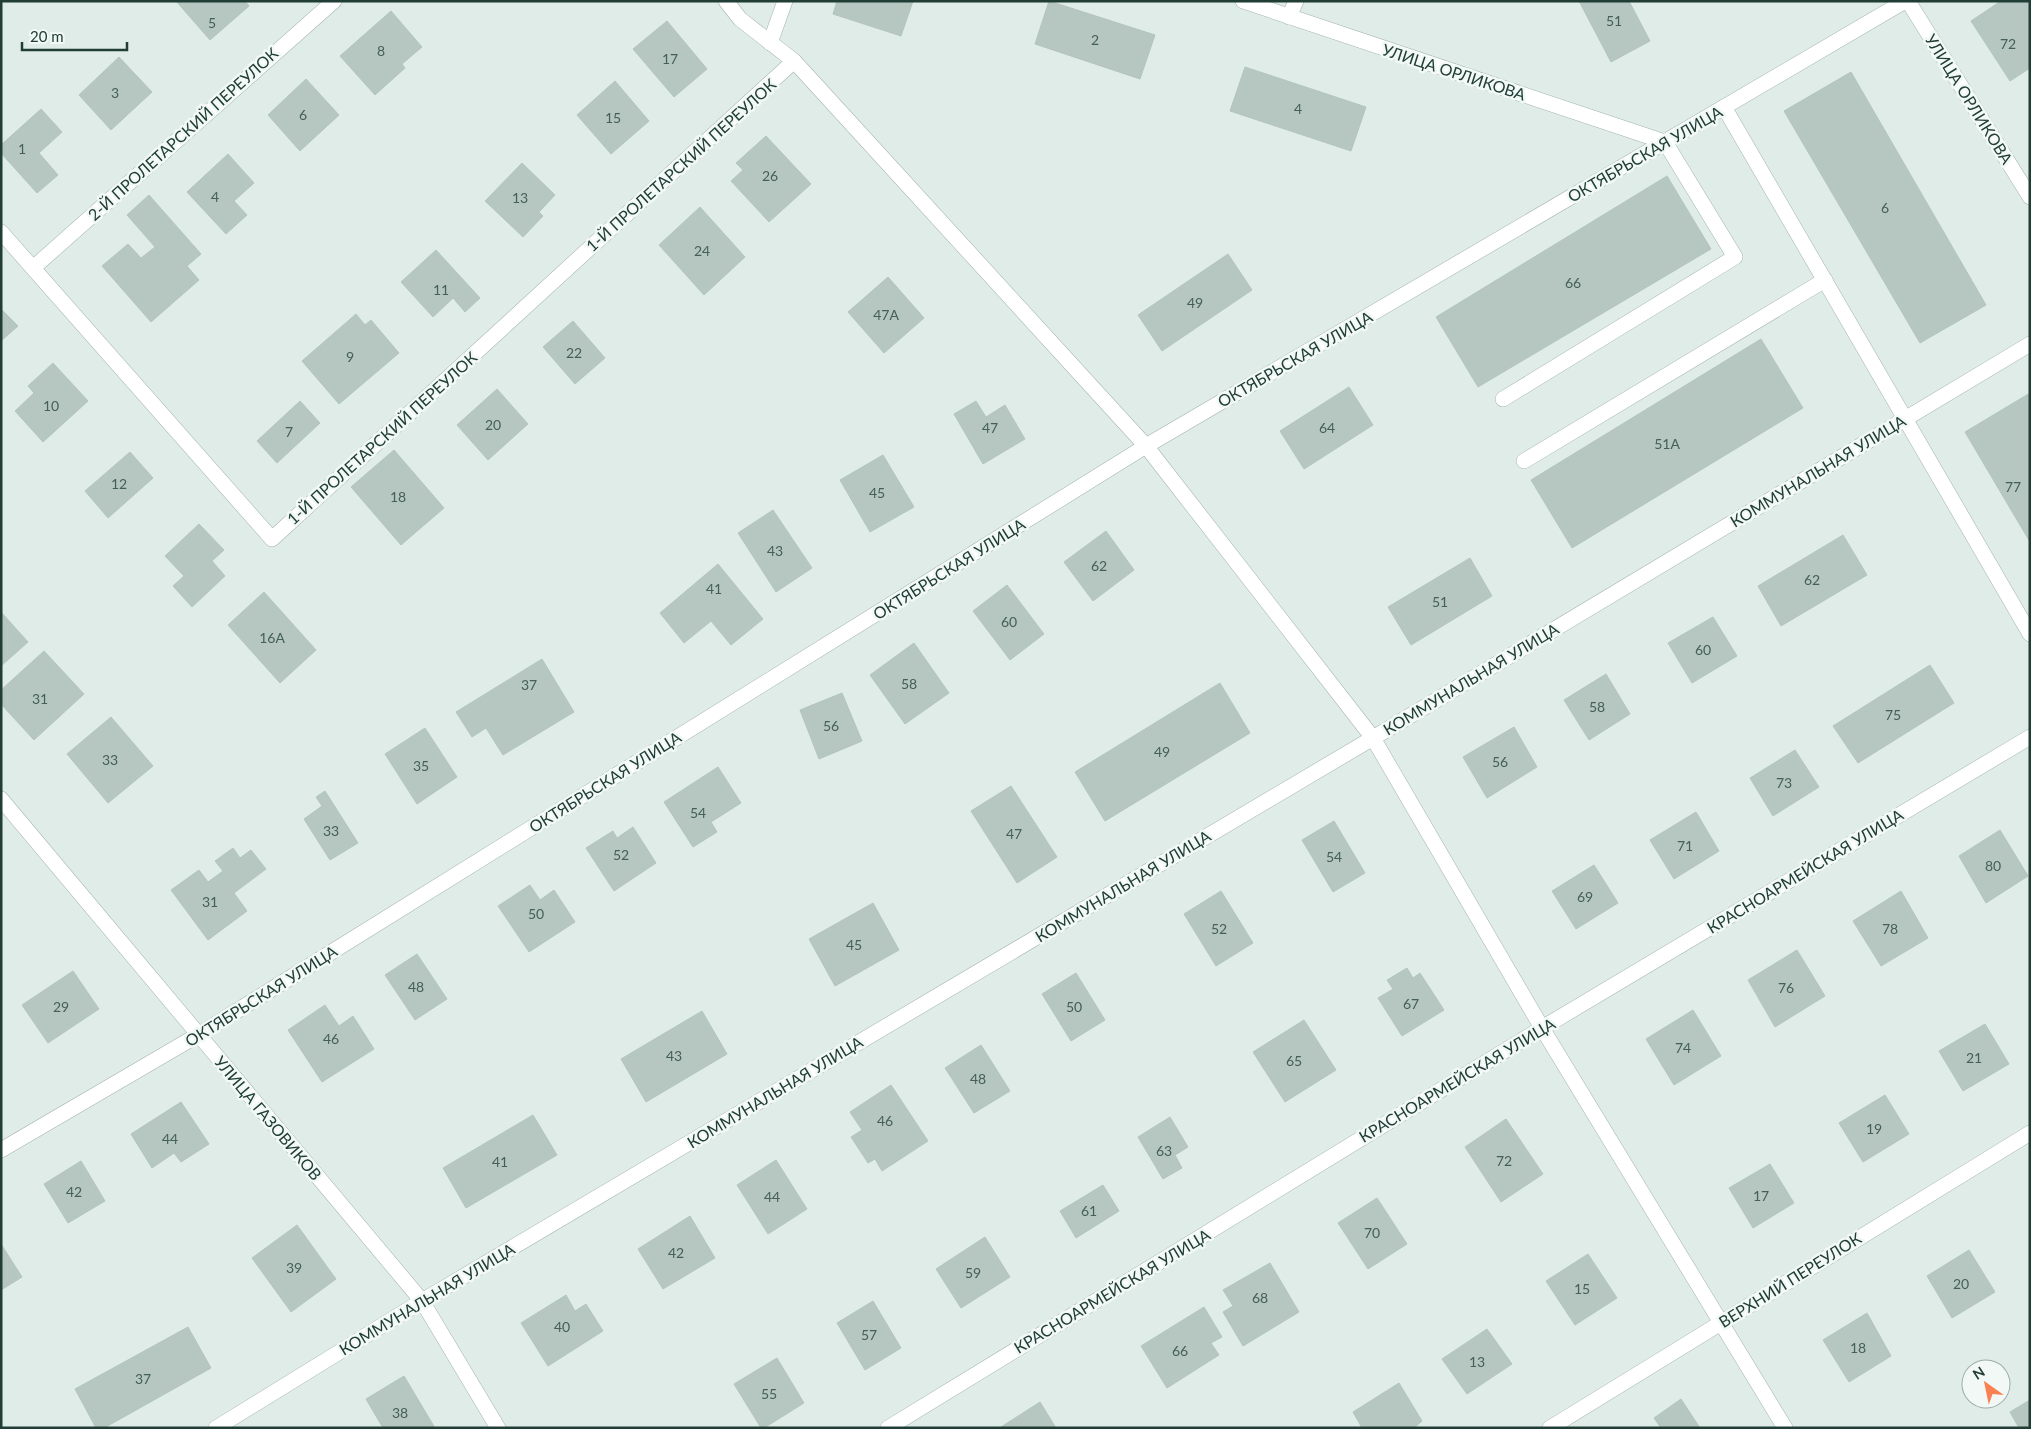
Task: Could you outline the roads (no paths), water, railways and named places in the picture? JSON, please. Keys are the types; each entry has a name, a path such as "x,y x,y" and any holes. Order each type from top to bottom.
{"street":[{"name":"2-Й ПРОЛЕТАРСКИЙ ПЕРЕУЛОК","path":"33,268 334,1"},
{"path":"726,1 740,20 794,61 1146,446 1372,738 1542,1028 1785,1428"},
{"path":"770,43 785,1"},
{"name":"УЛИЦА ОРЛИКОВА","path":"1243,1 1665,142"},
{"path":"1290,17 1296,1"},
{"name":"УЛИЦА ОРЛИКОВА","path":"1907,1 2030,198"},
{"name":"ОКТЯБРЬСКАЯ УЛИЦА","path":"1,1150 198,1035 1146,446 1907,1"},
{"name":"1-Й ПРОЛЕТАРСКИЙ ПЕРЕУЛОК","path":"1,232 272,539 794,61"},
{"path":"1724,107 2030,634"},
{"path":"1503,399 1735,258 1665,142"},
{"path":"1524,461 1825,280"},
{"name":"КОММУНАЛЬНАЯ УЛИЦА","path":"216,1428 422,1301 1372,738 2030,344"},
{"name":"КРАСНОАРМЕЙСКАЯ УЛИЦА","path":"888,1428 1542,1028 2030,737"},
{"name":"УЛИЦА ГАЗОВИКОВ","path":"1,799 422,1301 498,1428"},
{"name":"ВЕРХНИЙ ПЕРЕУЛОК","path":"1550,1428 2030,1132"}]}
